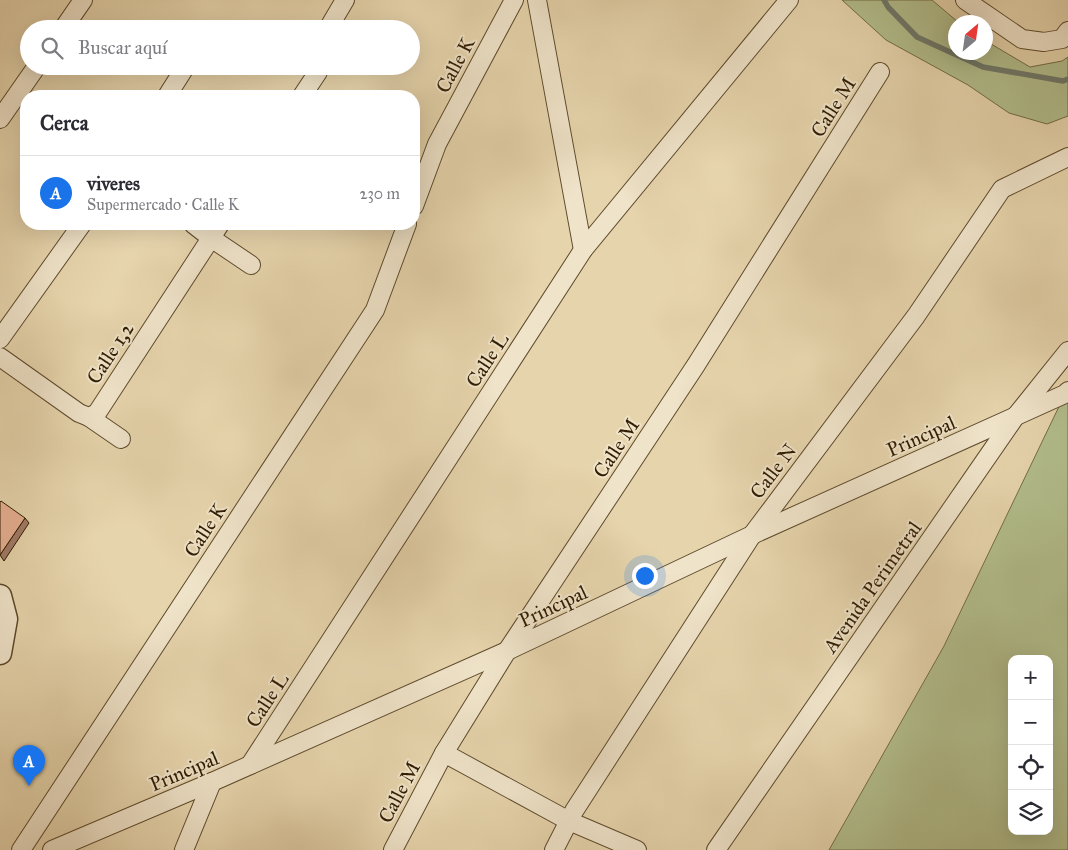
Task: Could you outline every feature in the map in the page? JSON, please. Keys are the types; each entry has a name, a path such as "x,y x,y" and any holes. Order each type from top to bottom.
{"street":[{"path":"69,20 83,0"},
{"path":"334,20 345,0"},
{"name":"Calle K","path":"420,190 437,144 514,0"},
{"path":"537,0 583,250"},
{"name":"Calle L","path":"250,765 583,250 789,0"},
{"path":"965,0 1022,39 1044,42 1065,35"},
{"name":"Calle M","path":"393,850 444,753 507,651 696,365 880,72"},
{"path":"26,90 33,75"},
{"path":"171,90 180,75"},
{"path":"306,90 316,75"},
{"path":"0,119 20,101"},
{"name":"Calle N","path":"554,850 569,821 752,535 916,316 1002,189 1068,157"},
{"path":"0,339 78,230"},
{"name":"Calle K","path":"21,850 375,310 405,230"},
{"path":"215,231 251,265"},
{"name":"Calle 1,2","path":"89,417 97,413 215,231"},
{"name":"Avenida Perimetral","path":"716,850 1015,417 1068,351"},
{"path":"0,357 78,413 89,417 121,439"},
{"name":"Principal","path":"52,850 212,782 507,651 752,535 1015,417 1068,391"},
{"path":"0,596 6,619 0,653"},
{"path":"444,753 569,821 637,850"},
{"path":"184,850 212,782"}],"green space":[{"path":"842,0 932,0 950,15 948,15 948,60 993,60 993,45 1030,67 1062,61 1068,57 1068,116 1047,124 1009,113 968,85 886,40"},
{"path":"1068,391 1068,850 829,850 944,646"}],"building":[{"path":"0,502 25,518 0,555"}],"waterway":[{"path":"884,0 888,7 917,37 983,67 1063,81 1068,79"}],"place":[{"name":"viveres","path":"29,786"}]}
